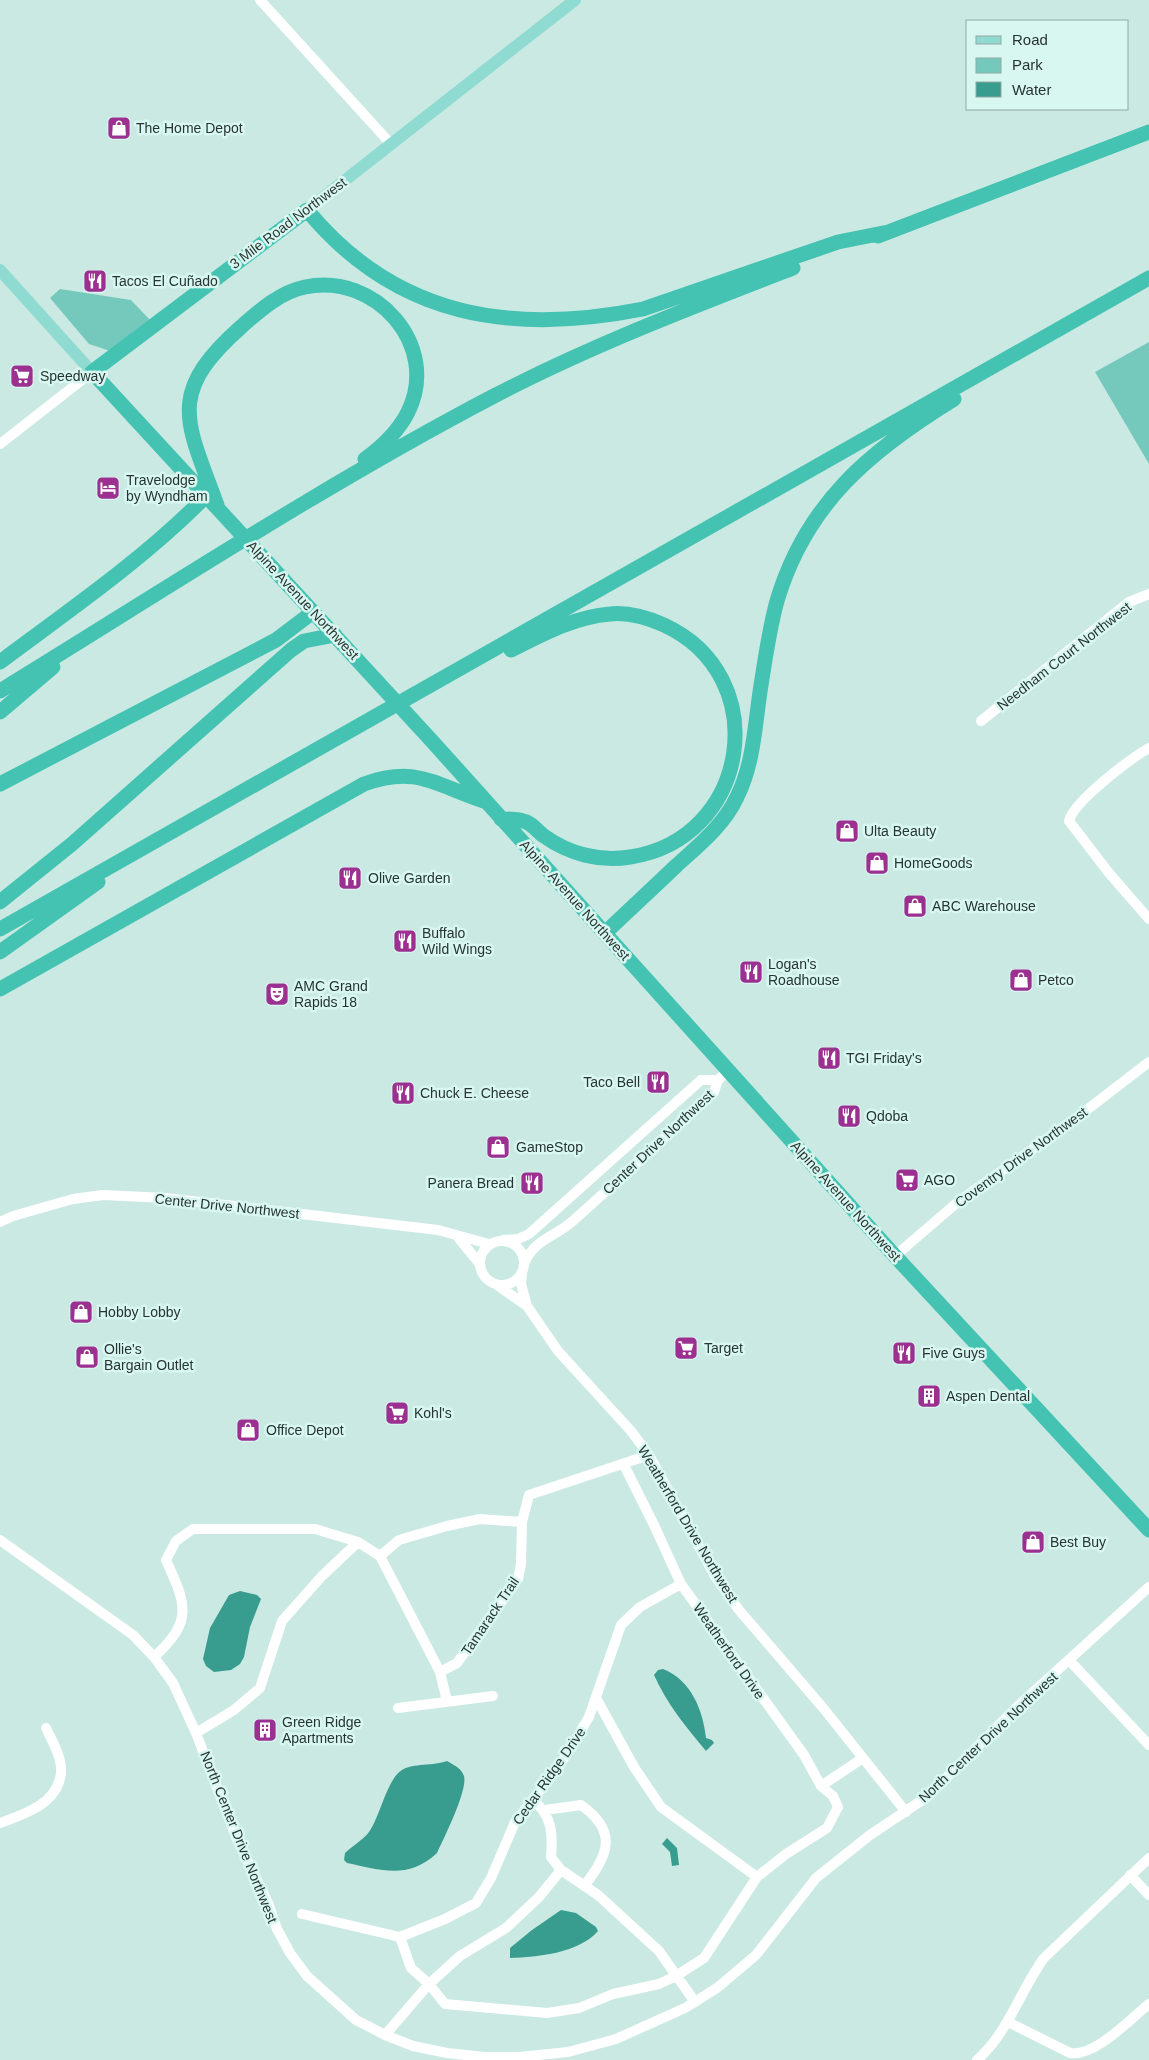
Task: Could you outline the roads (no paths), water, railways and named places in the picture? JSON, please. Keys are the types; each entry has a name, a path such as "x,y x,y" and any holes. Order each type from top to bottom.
{"highway":[{"path":"0,691 325,493 446,422 565,362 688,309 1149,132"},
{"path":"307,210 332,240 349,254 373,272 409,292 437,304 472,314 532,320 593,317 643,308 838,242 888,232"},
{"name":"3 Mile Road Northwest","path":"92,372 307,210"},
{"path":"0,929 1149,278"},
{"path":"218,508 194,444 189,425 189,403 196,380 204,363 219,346 278,298 303,287 326,284 350,288 370,296 384,306 396,318 407,336 416,373 414,394 409,411 396,431 379,449 354,467 325,493"},
{"path":"605,933 707,837 725,817 736,799 750,761 761,685 777,602 796,552 828,502 854,471 888,442 976,386 1059,328"},
{"name":"Alpine Avenue Northwest","path":"92,372 335,635 680,1015 724,1075 1149,1530"},
{"path":"0,662 138,558 177,525 206,496"},
{"path":"0,784 239,659 295,627 313,612"},
{"path":"458,669 486,662 568,623 590,616 612,614 634,616 654,621 679,632 697,646 721,678 730,702 735,720 735,746 732,770 726,784 707,814 691,830 671,844 630,857 593,857 559,846 525,821 501,818"},
{"path":"295,627 312,625 335,635"},
{"path":"0,712 99,630"},
{"path":"0,902 72,844 291,650 304,641 335,635"},
{"path":"0,989 364,784 382,778 415,776 432,780 458,793 485,801"},
{"path":"0,952 94,885 133,860 156,841"}],"main road":[{"name":"3 Mile Road Northwest","path":"307,210 390,143 575,0"},
{"name":"Alpine Avenue Northwest","path":"0,270 92,372"}],"street":[{"path":"260,0 390,143"},
{"name":"3 Mile Road Northwest","path":"0,444 92,372"},
{"name":"Needham Court Northwest","path":"981,721 1129,602 1149,594"},
{"path":"1149,748 1084,798 1071,812 1069,821 1109,873 1149,919"},
{"name":"Coventry Drive Northwest","path":"895,1256 959,1201 1075,1119 1149,1062"},
{"name":"Center Drive Northwest","path":"503,1240 518,1239 534,1231 701,1080 724,1075"},
{"name":"Center Drive Northwest","path":"523,1268 530,1251 536,1244 571,1222 714,1092 724,1075"},
{"name":"Center Drive Northwest","path":"0,1222 12,1216 50,1204 103,1195 166,1198 438,1230 489,1244"},
{"path":"456,1235 479,1263 485,1277 497,1285 512,1282 523,1268 521,1250 510,1242 503,1240 489,1244 484,1249 479,1263"},
{"name":"Weatherford Drive Northwest","path":"523,1268 521,1284 527,1306 558,1351 632,1431 649,1455 715,1576 738,1610 824,1709 906,1812"},
{"name":"Weatherford Drive Northwest","path":"497,1285 527,1306"},
{"name":"Tamarack Trail","path":"440,1672 457,1663 518,1579 521,1564 522,1522 529,1496 649,1455"},
{"name":"Weatherford Drive","path":"624,1465 681,1584 804,1755 821,1786 833,1796 838,1807 827,1828 786,1854 756,1877"},
{"path":"380,1556 399,1540 447,1526 480,1519 522,1522"},
{"path":"154,1657 176,1634 182,1619 183,1598 166,1560 176,1541 193,1529 315,1529 358,1542 380,1556 440,1672 447,1701"},
{"name":"North Center Drive Northwest","path":"1,1542 133,1635 154,1657 173,1683 196,1733 236,1838 268,1903 277,1929 290,1953 307,1976 356,2020 385,2035 422,2048 484,2057 520,2057 568,2052 616,2039 694,2002 718,1988 756,1955 816,1878 870,1834 927,1797 1018,1706 1149,1587"},
{"path":"196,1733 234,1710 260,1688 282,1621 322,1576 358,1542"},
{"name":"Cedar Ridge Drive","path":"400,1937 445,1919 476,1903 491,1878 514,1822 533,1800 573,1746 590,1717 621,1625 640,1606 681,1584"},
{"path":"1070,1660 1149,1745"},
{"path":"398,1708 493,1696"},
{"path":"302,1914 400,1937 411,1968 429,1984 445,2004 547,2013 579,2008 613,1994 659,1984 676,1976 704,1958 756,1877 661,1807 634,1767 596,1698"},
{"path":"0,1823 35,1810 52,1795 58,1784 61,1771 60,1763 46,1728"},
{"path":"821,1786 863,1758"},
{"path":"533,1800 545,1810 552,1841 550,1857 561,1870 598,1895 659,1951 694,2002"},
{"path":"545,1810 581,1805 593,1813 603,1827 606,1853 598,1868 584,1886"},
{"path":"977,2060 1008,2022 1030,1977 1044,1958 1149,1858"},
{"path":"385,2035 429,1984 460,1956 506,1928 539,1897 561,1870"},
{"path":"1130,1875 1149,1895"},
{"path":"1008,2022 1070,2053 1078,2054 1096,2047 1149,2004"}],"water":[{"path":"240,1591 257,1595 261,1599 250,1627 244,1657 240,1664 231,1670 214,1672 206,1666 203,1659 210,1628 229,1595"},
{"path":"663,1669 681,1680 694,1697 702,1717 706,1738 714,1743 706,1751 677,1715 659,1686 654,1675 658,1670"},
{"path":"447,1761 461,1771 464,1776 464,1783 455,1814 437,1853 415,1867 394,1871 359,1866 347,1863 344,1860 345,1853 369,1832 392,1781 402,1770 412,1766"},
{"path":"667,1838 677,1848 679,1865 672,1866 670,1852 662,1844"},
{"path":"561,1910 576,1913 596,1927 598,1931 590,1938 569,1949 545,1955 510,1958 510,1948"}],"place":[{"name":"The Home Depot","path":"119,128"},
{"name":"Tacos El Cuñado","path":"95,281"},
{"name":"Speedway","path":"22,376"},
{"name":"Travelodge by Wyndham","path":"108,488"},
{"name":"Ulta Beauty","path":"847,831"},
{"name":"HomeGoods","path":"877,863"},
{"name":"Olive Garden","path":"350,878"},
{"name":"ABC Warehouse","path":"915,906"},
{"name":"Buffalo Wild Wings","path":"405,941"},
{"name":"Logan's Roadhouse","path":"751,972"},
{"name":"Petco","path":"1021,980"},
{"name":"AMC Grand Rapids 18","path":"277,994"},
{"name":"TGI Friday's","path":"829,1058"},
{"name":"Taco Bell","path":"658,1082"},
{"name":"Chuck E. Cheese","path":"403,1093"},
{"name":"Qdoba","path":"849,1116"},
{"name":"GameStop","path":"498,1147"},
{"name":"AGO","path":"907,1180"},
{"name":"Panera Bread","path":"532,1183"},
{"name":"Hobby Lobby","path":"81,1312"},
{"name":"Target","path":"686,1348"},
{"name":"Five Guys","path":"904,1353"},
{"name":"Ollie's Bargain Outlet","path":"87,1357"},
{"name":"Aspen Dental","path":"929,1396"},
{"name":"Kohl's","path":"397,1413"},
{"name":"Office Depot","path":"248,1430"},
{"name":"Best Buy","path":"1033,1542"},
{"name":"Green Ridge Apartments","path":"265,1730"}]}
